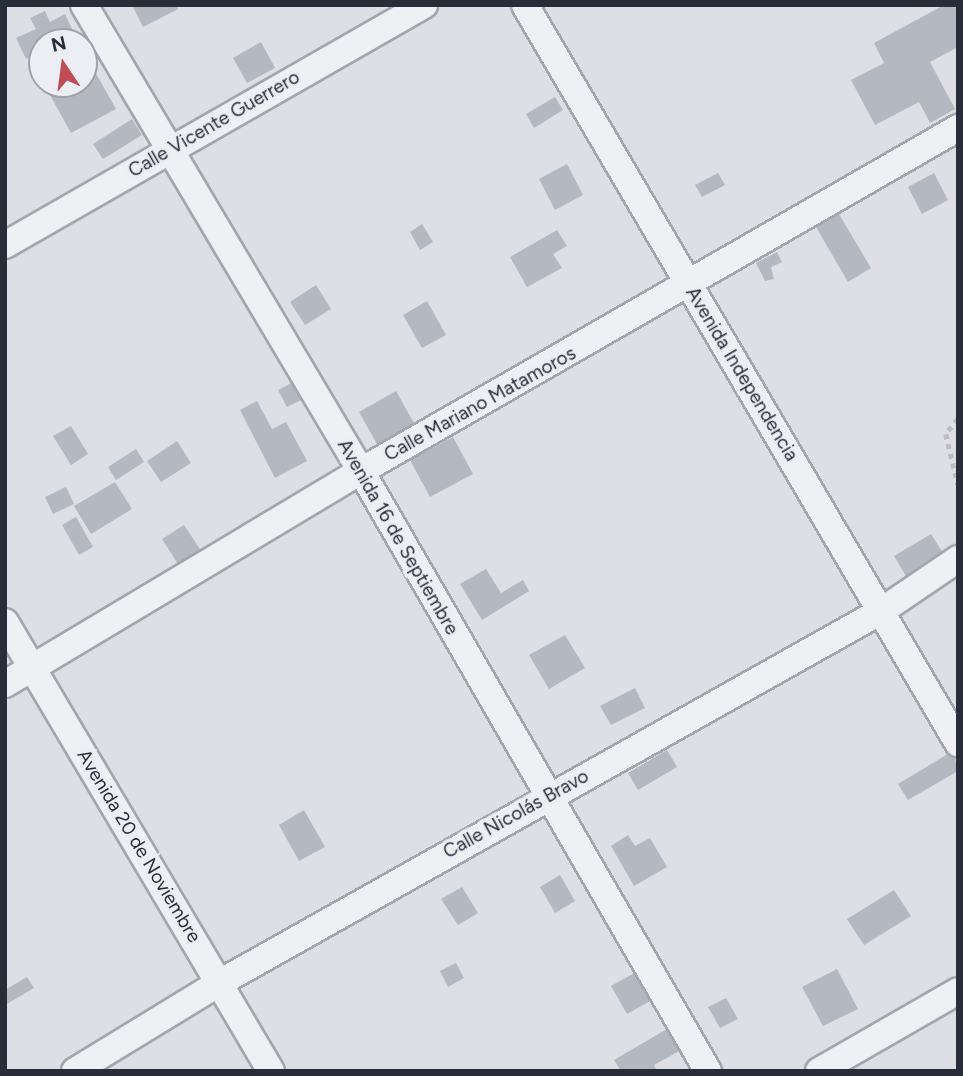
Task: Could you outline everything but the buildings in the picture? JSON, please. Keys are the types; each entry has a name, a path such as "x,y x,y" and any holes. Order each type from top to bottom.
{"street":[{"name":"Avenida 16 de Septiembre","path":"84,5 361,471 546,797 708,1071"},
{"name":"Calle Vicente Guerrero","path":"5,245 424,5"},
{"name":"Avenida Independencia","path":"525,5 883,610 958,743"},
{"name":"Calle Mariano Matamoros","path":"5,684 361,471 689,286 958,128"},
{"name":"Calle Nicolás Bravo","path":"75,1071 220,982 883,610 958,559"},
{"name":"Avenida 20 de Noviembre","path":"5,622 271,1071"},
{"path":"819,1071 958,991"}],"path":[{"path":"958,419 946,434 958,485"}]}
